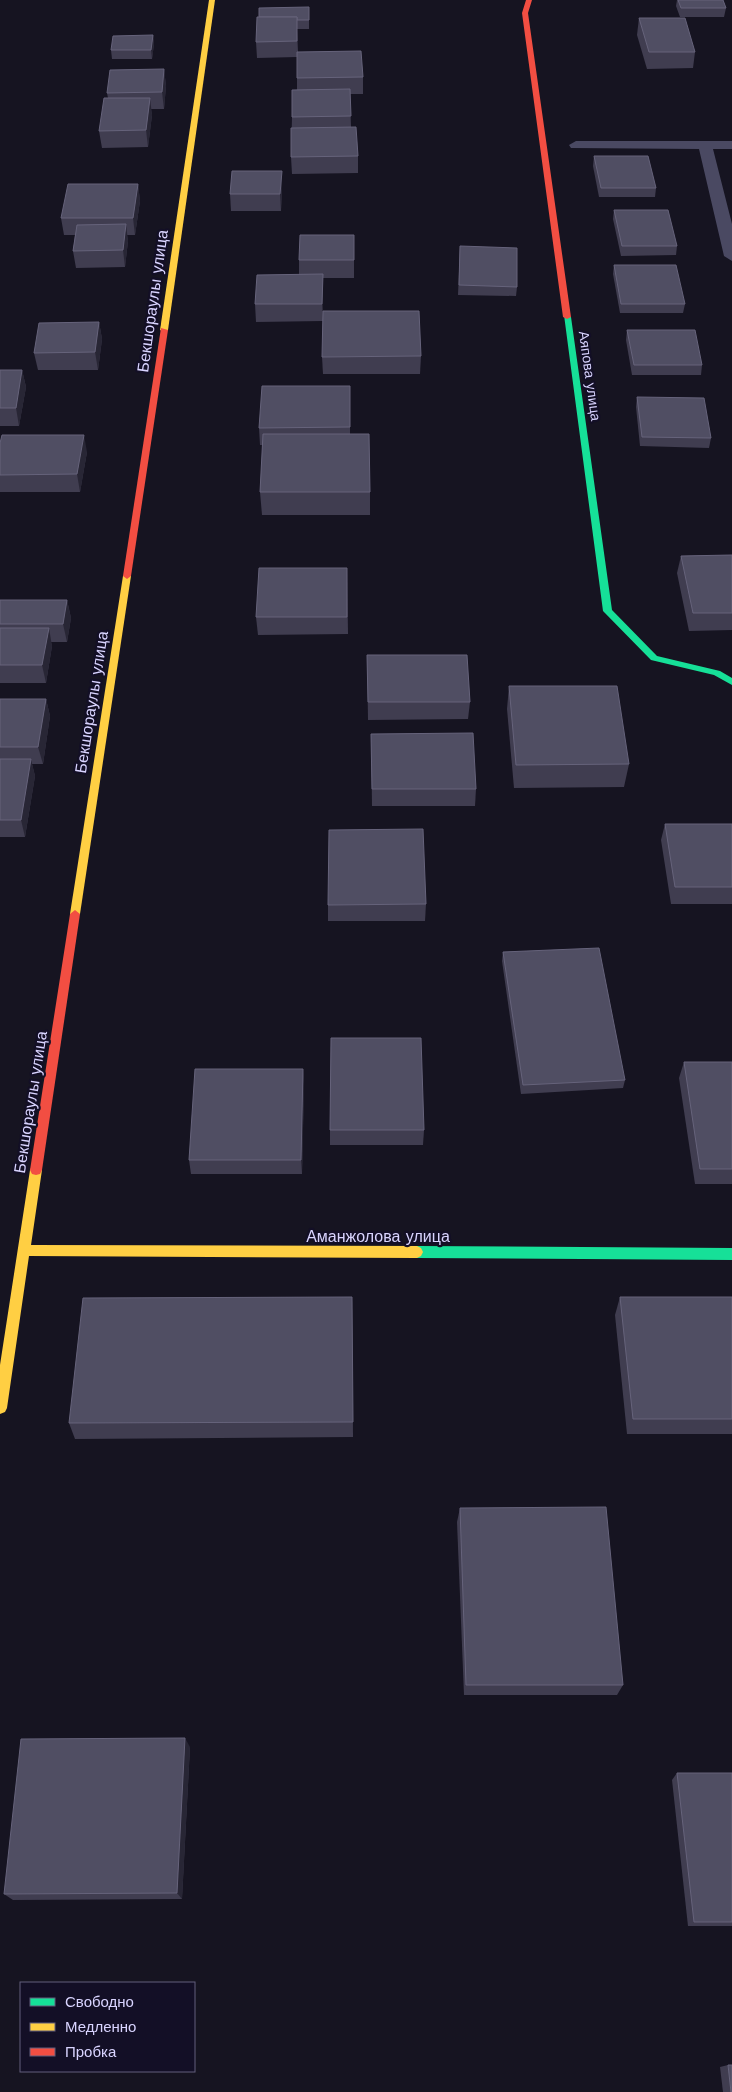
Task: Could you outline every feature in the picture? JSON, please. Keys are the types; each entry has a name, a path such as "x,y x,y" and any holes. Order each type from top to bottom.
{"street":[{"name":"Бекшораулы улица","path":"0,1408 152,411 212,0"},
{"name":"Аяпова улица","path":"529,0 525,13 608,611 654,658 717,673 732,682"},
{"name":"Аманжолова улица","path":"24,1250 732,1254"}],"lane":[{"path":"576,145 732,145"},
{"path":"705,145 732,256"}],"building":[{"path":"678,0 723,0 726,8 681,8"},
{"path":"309,7 309,20 297,20 297,17 259,17 259,8"},
{"path":"257,17 297,17 297,41 256,42"},
{"path":"639,18 685,18 695,52 649,52"},
{"path":"153,35 151,50 111,50 113,36"},
{"path":"361,51 363,77 297,78 297,52"},
{"path":"164,69 162,92 107,93 110,70"},
{"path":"350,89 351,116 292,117 292,90"},
{"path":"104,98 150,98 146,130 99,131"},
{"path":"356,127 358,156 291,157 291,128"},
{"path":"594,156 648,156 656,188 601,188"},
{"path":"232,171 282,171 280,194 230,194"},
{"path":"68,184 138,184 133,218 61,218"},
{"path":"614,210 668,210 677,246 622,246"},
{"path":"126,224 123,250 73,251 77,225"},
{"path":"300,235 354,235 354,260 299,260"},
{"path":"460,246 517,248 517,287 459,285"},
{"path":"614,265 676,265 685,304 621,304"},
{"path":"323,274 322,304 255,304 257,275"},
{"path":"323,311 419,311 421,356 322,357"},
{"path":"99,322 95,352 34,353 39,323"},
{"path":"627,330 695,330 702,365 634,365"},
{"path":"0,370 22,370 16,408 0,408"},
{"path":"262,386 350,386 350,427 259,428"},
{"path":"637,397 704,398 711,438 642,437"},
{"path":"263,434 369,434 370,492 260,492"},
{"path":"2,435 84,435 77,474 0,475 0,443"},
{"path":"732,555 732,613 693,613 681,556"},
{"path":"259,568 347,568 347,617 256,617"},
{"path":"0,600 67,600 63,624 0,624"},
{"path":"0,628 49,628 42,665 0,665"},
{"path":"367,655 467,655 470,702 368,702"},
{"path":"509,686 617,686 629,764 516,765"},
{"path":"0,699 46,699 38,747 0,747"},
{"path":"473,733 476,789 372,789 371,734"},
{"path":"0,759 31,759 21,820 0,820"},
{"path":"665,824 732,824 732,887 675,887"},
{"path":"423,829 426,904 328,905 329,830"},
{"path":"599,948 625,1080 523,1085 503,952"},
{"path":"331,1038 421,1038 424,1130 330,1130"},
{"path":"684,1062 732,1062 732,1169 700,1169"},
{"path":"195,1069 303,1069 301,1160 189,1160"},
{"path":"352,1297 353,1422 69,1423 83,1298"},
{"path":"620,1297 732,1297 732,1419 633,1419"},
{"path":"606,1507 623,1685 466,1685 460,1508"},
{"path":"185,1738 177,1893 4,1894 21,1739"},
{"path":"677,1773 732,1773 732,1922 694,1922"},
{"path":"728,2065 732,2065 732,2092 731,2092"}],"traffic: fast":[{"path":"567,317 608,611 654,658 717,673 732,682"},
{"path":"417,1252 732,1254"}],"traffic: slow":[{"path":"164,330 212,0"},
{"path":"75,914 127,576"},
{"path":"0,1408 36,1170"},
{"path":"24,1250 417,1252"}],"traffic: jam":[{"path":"529,0 525,13 567,317"},
{"path":"127,576 164,330"},
{"path":"36,1170 75,914"}]}
